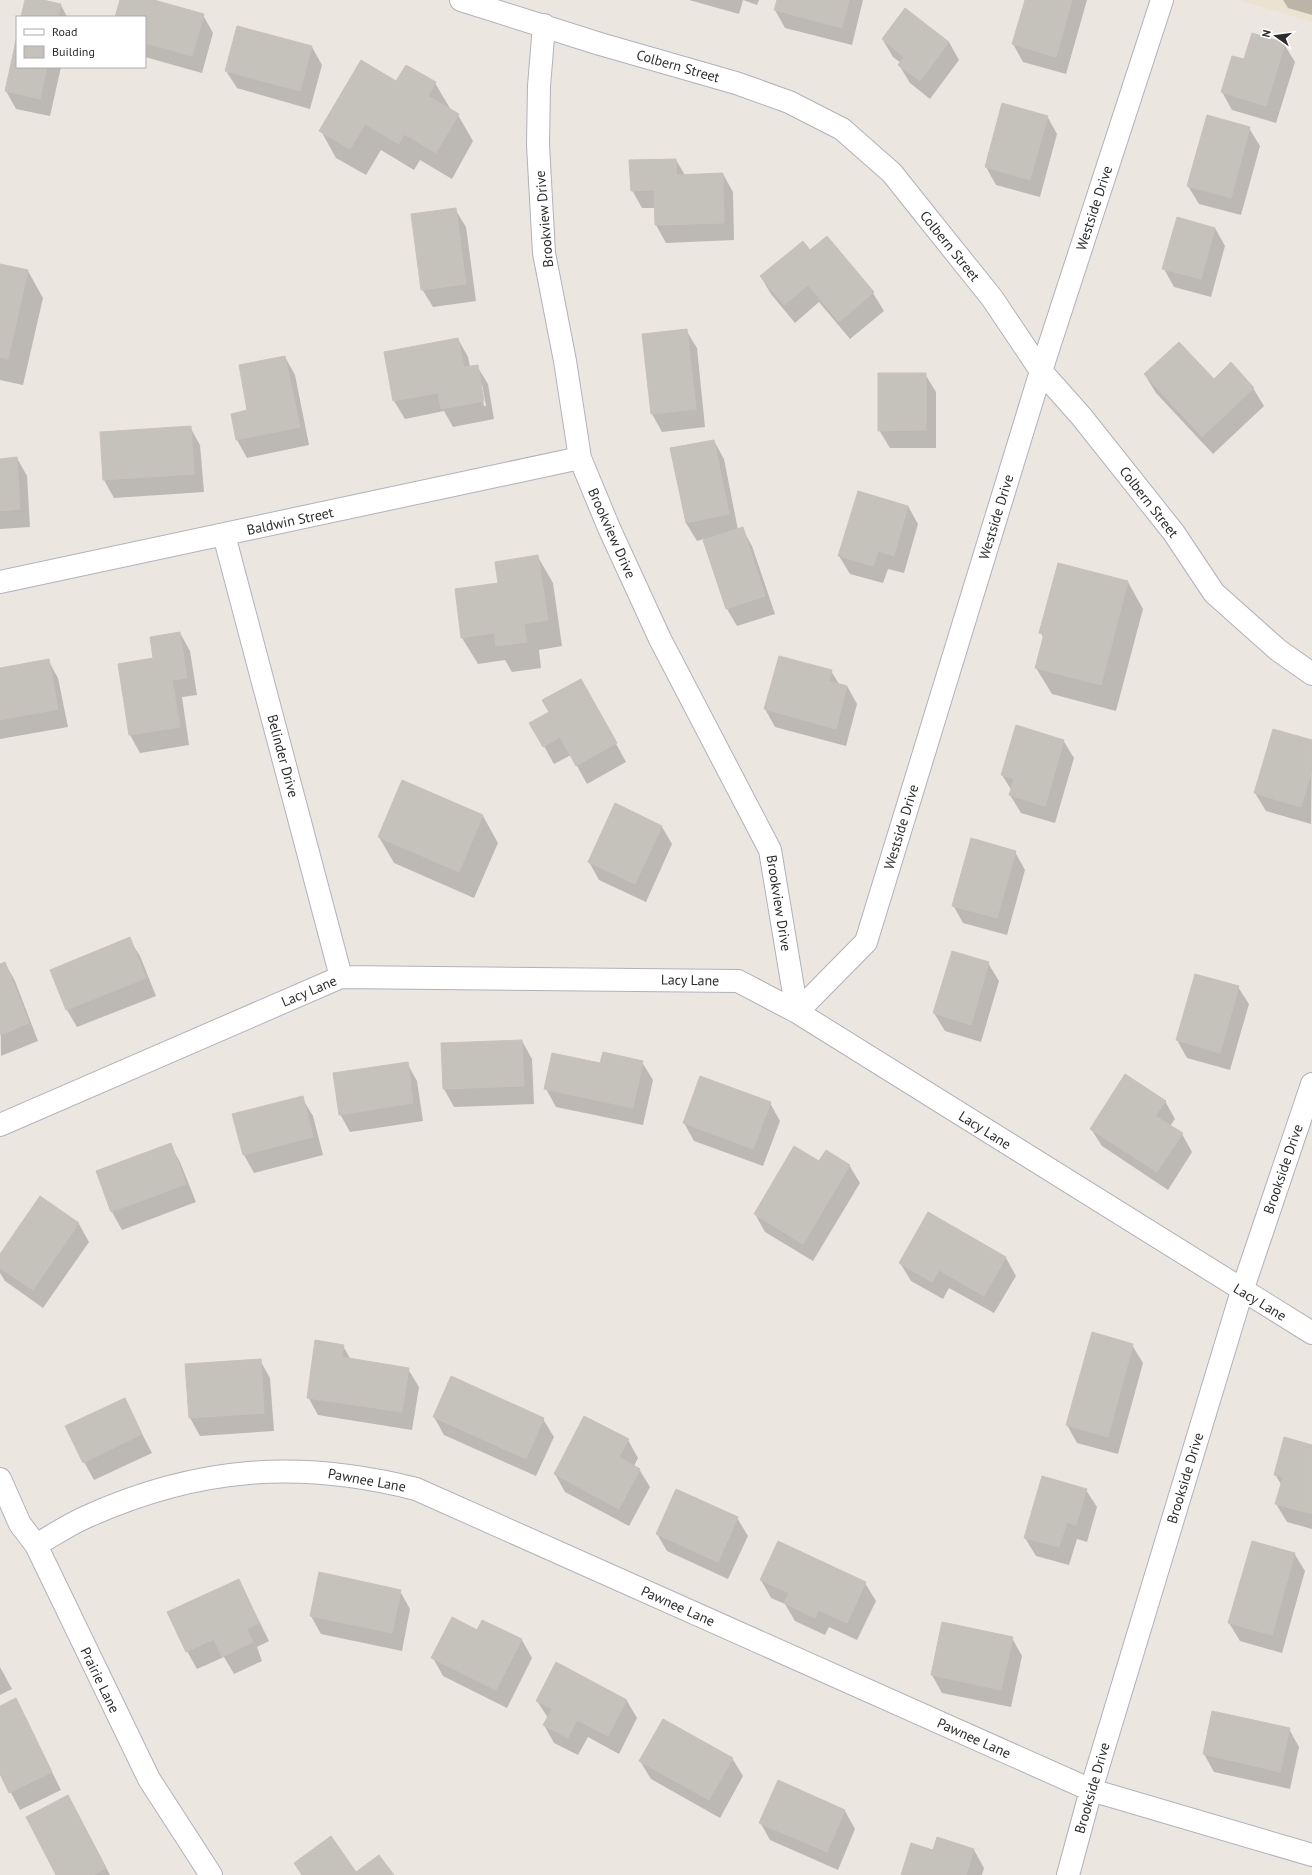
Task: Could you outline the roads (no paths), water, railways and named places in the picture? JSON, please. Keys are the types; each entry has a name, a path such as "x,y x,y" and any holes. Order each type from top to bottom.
{"street":[{"name":"Colbern Street","path":"461,0 544,25 600,44 736,83 789,102 842,129 892,173 992,298 1041,371 1081,416 1174,533 1214,592 1278,650 1312,674"},
{"name":"Westside Drive","path":"796,1012 866,942 1041,371 1162,0"},
{"name":"Brookview Drive","path":"544,25 539,86 538,145 544,253 565,361 580,458 609,528 660,639 770,850 796,1012"},
{"name":"Baldwin Street","path":"0,582 580,458"},
{"name":"Belinder Drive","path":"224,535 341,976"},
{"name":"Lacy Lane","path":"0,1125 341,976 738,981 796,1012 1242,1291 1312,1333"},
{"name":"Brookside Drive","path":"1068,1875 1091,1790 1242,1291 1312,1084"},
{"name":"Pawnee Lane","path":"36,1546 85,1518 145,1494 199,1479 255,1472 320,1472 384,1481 416,1489 1091,1790 1312,1855"},
{"name":"Prairie Lane","path":"0,1479 20,1524 36,1546 149,1779 211,1875"}]}
